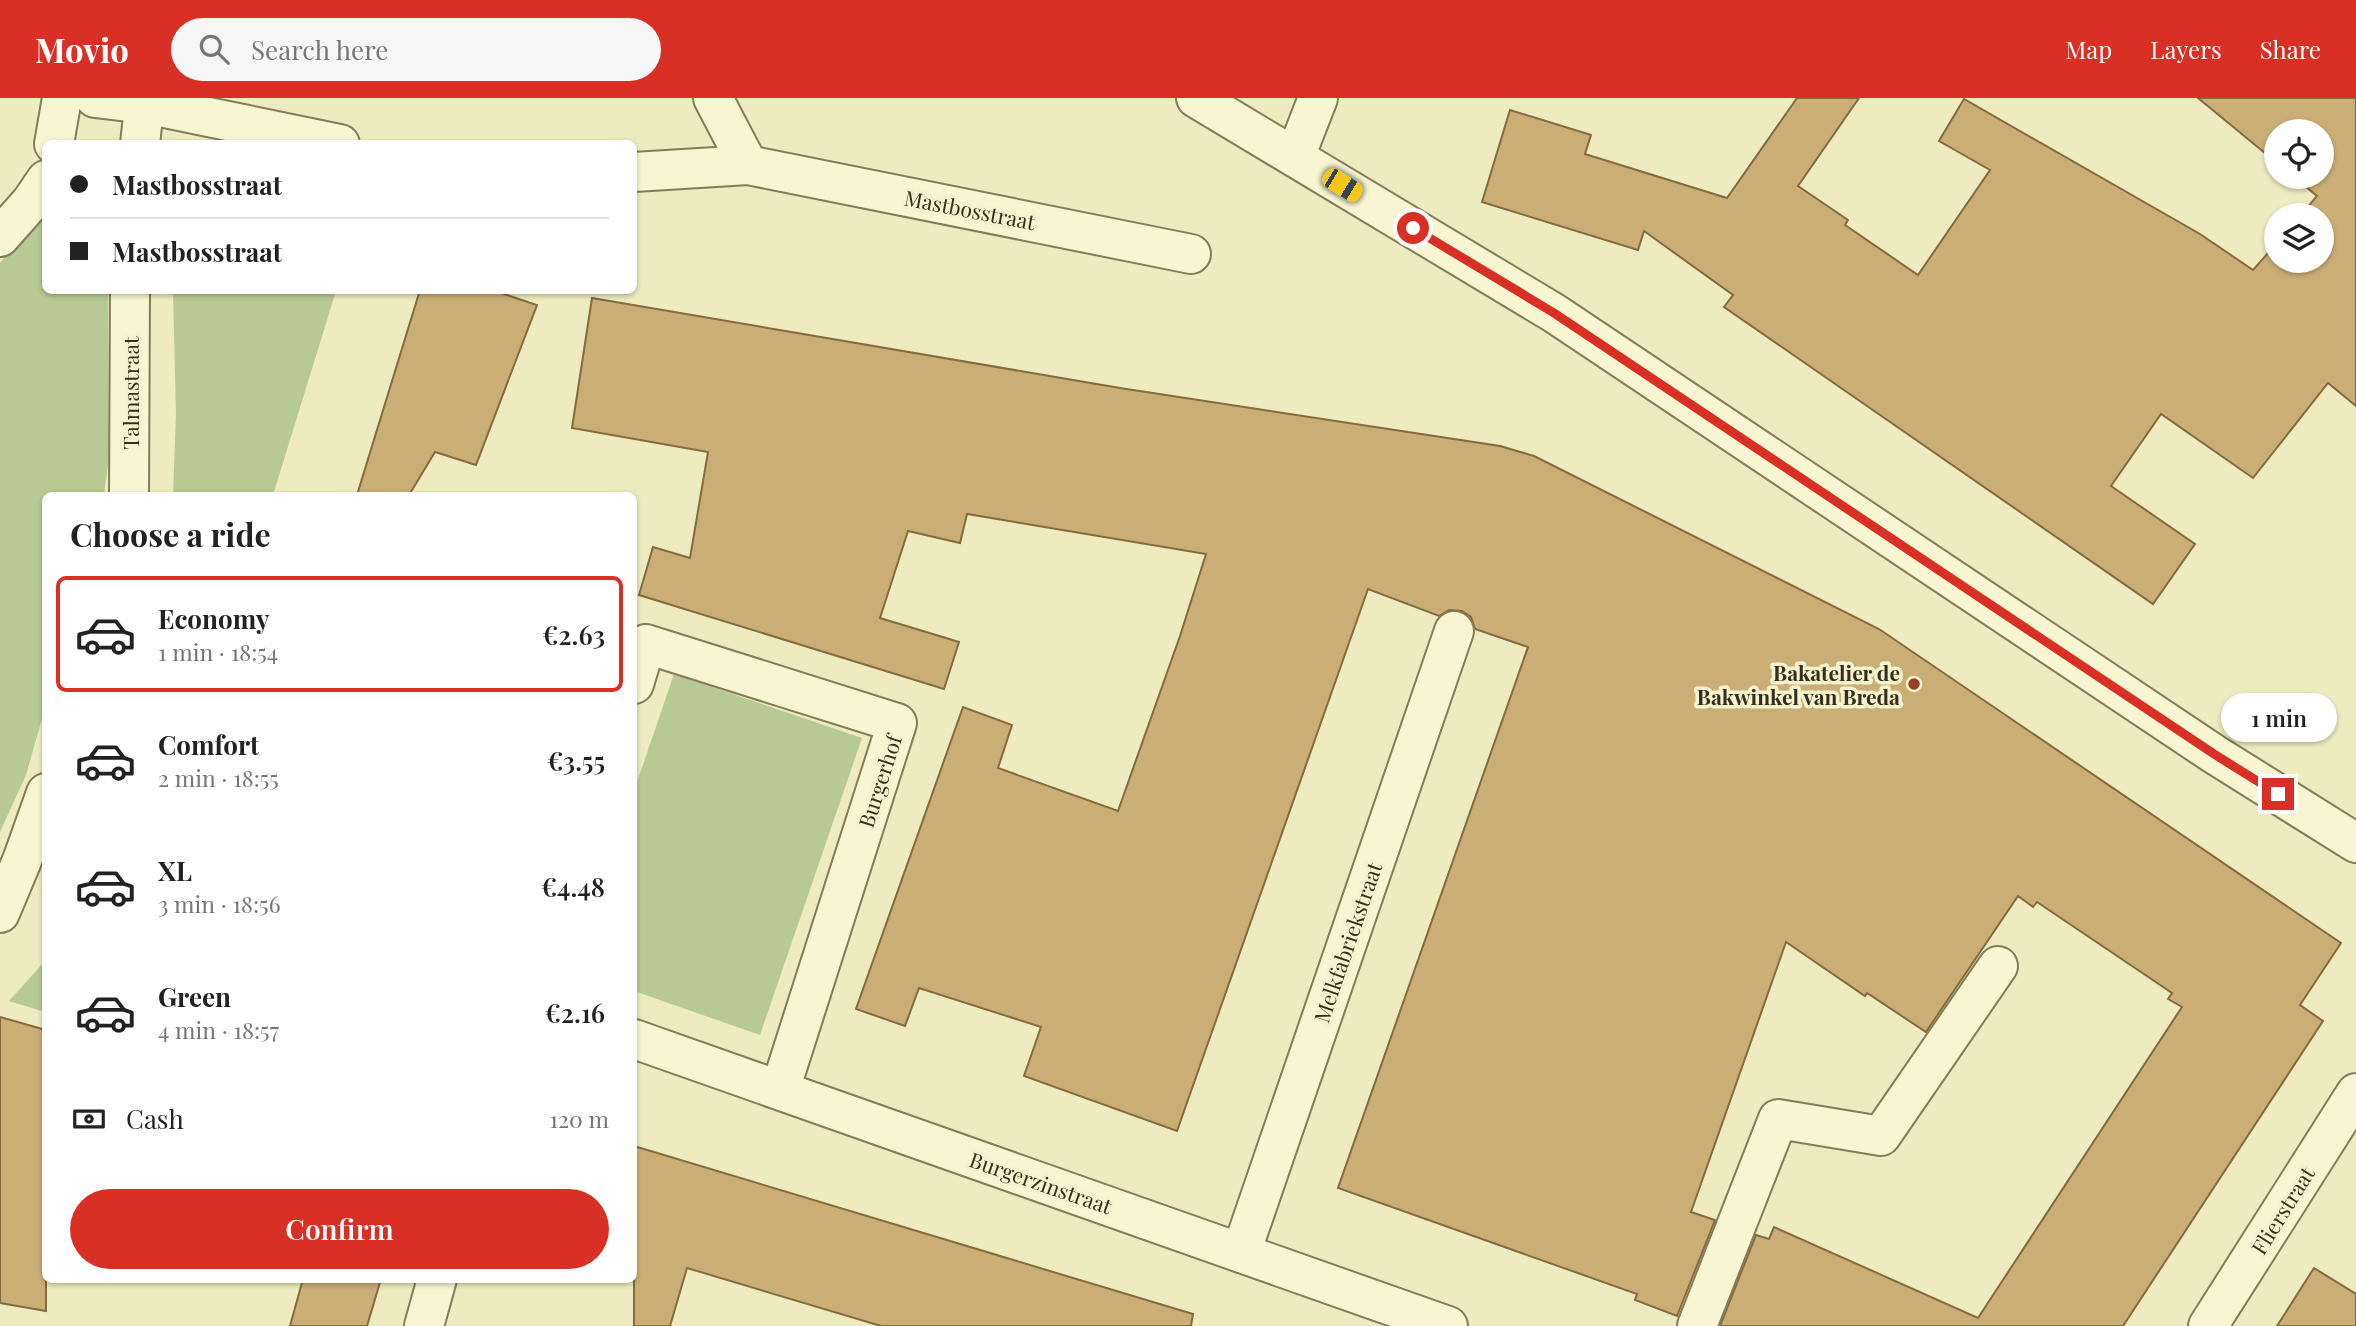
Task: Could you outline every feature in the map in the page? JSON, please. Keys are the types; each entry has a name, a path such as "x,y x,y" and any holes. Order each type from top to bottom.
{"street":[{"path":"55,140 62,98"},
{"path":"95,98 145,101 322,140"},
{"path":"713,98 748,165"},
{"path":"1196,98 1554,313 2214,754 2356,844"},
{"path":"1295,157 1318,98"},
{"path":"140,140 145,101"},
{"name":"Mastbosstraat","path":"637,172 748,165 1191,254"},
{"path":"0,237 42,186"},
{"name":"Talmastraat","path":"130,294 130,492"},
{"name":"Melkfabriekstraat","path":"1241,1253 1454,631"},
{"name":"Burgerhof","path":"637,674 646,644 897,723 780,1090"},
{"path":"0,912 42,804"},
{"path":"1696,1326 1778,1119 1881,1136 1998,966"},
{"name":"Burgerzinstraat","path":"637,1040 1448,1326"},
{"name":"Flierstraat","path":"2208,1326 2356,1093"},
{"path":"424,1326 436,1283"}],"green space":[{"path":"42,213 42,294 108,294 109,457 104,492 42,492 42,719 26,775 0,832 0,263"},
{"path":"173,294 335,294 274,492 173,492 176,413"},
{"path":"674,674 862,738 760,1035 637,992 637,782"},
{"path":"42,964 42,1011 9,1001"}],"building":[{"path":"1797,98 1859,98 1798,186 1848,220 1845,225 1918,275 1990,170 1939,141 1964,99 2200,234 2253,270 2264,258 2264,273 2334,273 2334,203 2311,203 2317,196 2309,189 2334,189 2334,119 2264,119 2264,152 2198,98 2356,98 2356,406 2328,383 2253,478 2161,414 2111,486 2195,544 2153,604 1724,307 1733,295 1644,231 1638,250 1482,202 1510,110 1591,135 1585,154 1727,198"},
{"path":"419,294 504,294 537,305 476,465 435,452 411,492 358,492"},
{"path":"592,298 1120,388 1500,446 1534,456 1879,629 2341,943 2300,1005 2323,1021 2123,1326 1720,1326 1756,1235 1769,1239 1774,1227 1978,1318 2182,1007 2168,999 2172,993 2037,902 2033,907 2018,896 1926,1032 1867,993 1865,996 1786,942 1691,1212 1715,1220 1677,1316 1635,1300 1637,1294 1338,1188 1528,647 1475,629 1471,617 1462,611 1449,610 1439,616 1368,589 1177,1131 1024,1076 1041,1027 919,988 905,1026 856,1009 963,707 1012,725 998,768 1118,811 1206,554 967,514 960,543 908,531 880,618 959,642 944,689 639,595 653,547 690,558 708,452 572,428"},
{"path":"0,1017 42,1029 42,1283 46,1283 46,1311 0,1303"},
{"path":"637,1147 1193,1314 1191,1326 881,1326 687,1268 670,1326 634,1326 634,1283 637,1283"},
{"path":"2314,1268 2356,1294 2356,1326 2277,1326"},
{"path":"302,1283 380,1283 367,1326 290,1326"}],"place":[{"name":"Bakatelier de Bakwinkel van Breda","path":"1914,684"}],"route":[{"path":"1413,228 1554,313 2278,794"}]}
